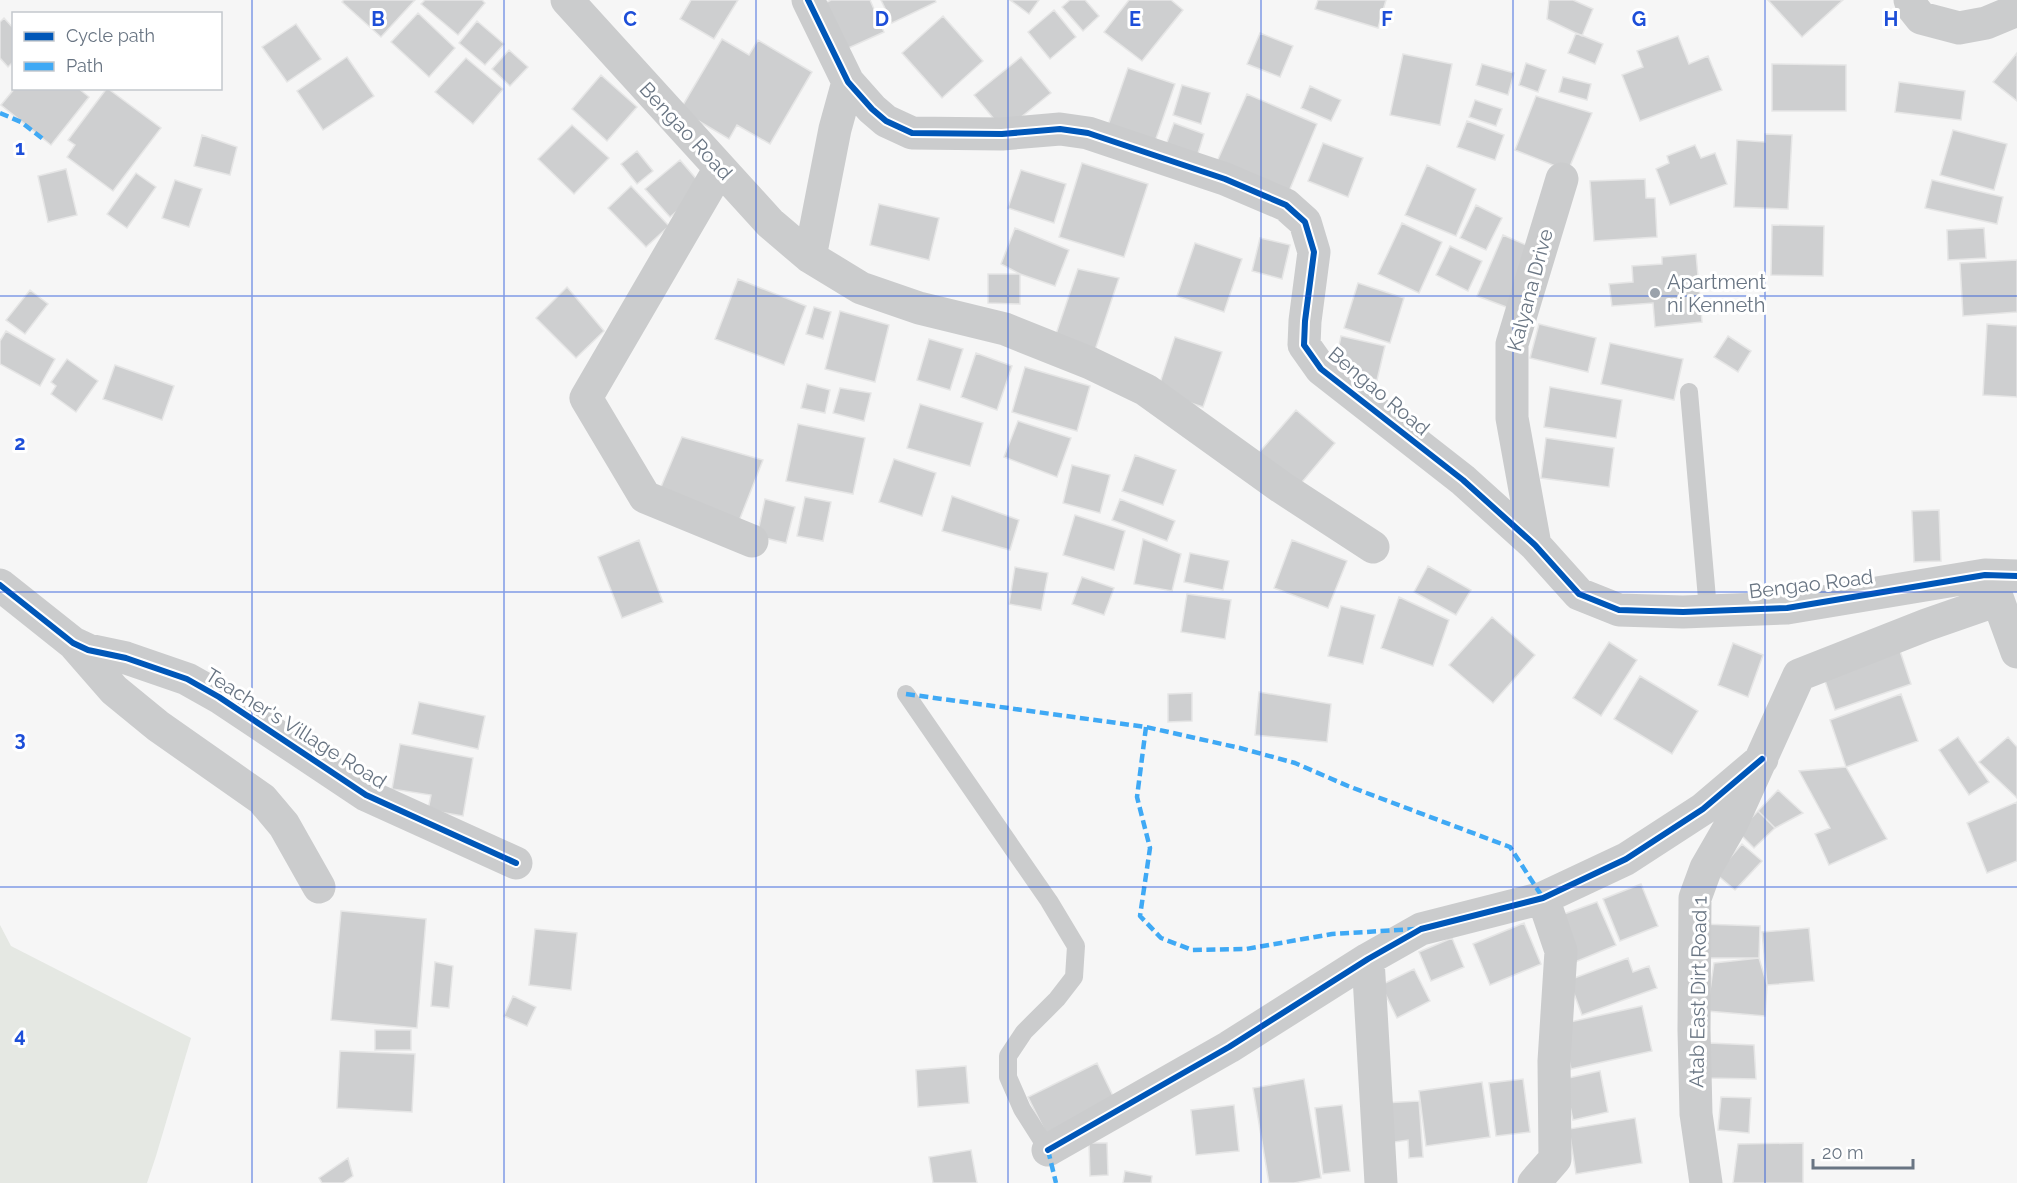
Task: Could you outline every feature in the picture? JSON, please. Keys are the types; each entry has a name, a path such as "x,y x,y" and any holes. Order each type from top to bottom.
{"street":[{"name":"Bengao Road","path":"567,0 770,223 810,257 861,288 919,309 1005,329 1090,363 1146,390 1281,487 1372,547"},
{"name":"Bengao Road","path":"808,0 848,82 886,121 912,133 1002,134 1060,129 1088,133 1226,179 1286,205 1305,222 1314,252 1304,345 1321,369 1463,480 1535,545 1579,594 1619,610 1683,612 1787,608 2000,584"},
{"path":"1910,0 1921,18 1959,28 1986,23 2017,10"},
{"path":"810,257 835,129 848,82"},
{"path":"720,168 586,398 645,497 752,541"},
{"name":"Kalyana Drive","path":"1535,545 1512,418 1512,344 1562,178"},
{"path":"2000,584 2017,652"},
{"name":"Atab East Dirt Road 1","path":"1706,1183 1696,1114 1695,898 1706,868 1732,823 1799,675 1926,625 2000,584"},
{"name":"Teacher's Village Road","path":"0,585 73,644 88,650 126,658 187,679 219,697 366,795 516,863"},
{"path":"73,644 114,690 158,726 262,799 284,825 319,886"},
{"path":"1048,1150 1229,1047 1421,928 1543,898 1626,859 1703,809 1762,759"},
{"path":"1534,1183 1555,1159 1554,1061 1561,951 1543,898"},
{"path":"1368,959 1381,1183"}],"lane":[{"path":"1689,393 1708,610"},
{"path":"906,694 1049,901 1076,946 1074,977 1057,999 1024,1032 1008,1056 1008,1077 1022,1109 1048,1150"}],"shaded area":[{"path":"0,925 11,946 191,1038 147,1183 0,1183"}],"building":[{"path":"344,0 415,0 381,37 342,2"},
{"path":"425,0 482,0 485,3 458,35 421,4"},
{"path":"691,0 738,0 714,39 680,19"},
{"path":"831,0 870,0 884,32 844,50 823,4"},
{"path":"881,0 935,0 936,2 892,23"},
{"path":"1010,0 1039,0 1029,14"},
{"path":"1070,0 1085,0 1099,16 1083,31 1062,7"},
{"path":"1129,0 1171,0 1183,10 1142,61 1104,32"},
{"path":"1318,0 1386,0 1378,28 1315,9"},
{"path":"1549,0 1573,0 1593,9 1582,36 1547,19"},
{"path":"1768,0 1843,0 1802,37"},
{"path":"1054,10 1076,37 1050,59 1028,32"},
{"path":"418,13 455,48 429,77 391,42"},
{"path":"943,16 983,61 942,98 902,53"},
{"path":"4,18 12,27 12,63 8,67 0,58 0,22"},
{"path":"477,21 504,44 485,65 459,43"},
{"path":"296,24 321,59 287,82 262,47"},
{"path":"1260,33 1293,46 1280,77 1247,64"},
{"path":"1576,33 1603,44 1595,64 1568,53"},
{"path":"1678,36 1689,64 1708,56 1722,90 1640,121 1622,75 1643,67 1637,51"},
{"path":"722,39 749,55 758,40 812,72 770,144 737,125 729,139 680,110"},
{"path":"509,50 528,67 510,86 492,69"},
{"path":"2017,53 2017,101 1993,82"},
{"path":"1403,54 1452,64 1440,125 1390,115"},
{"path":"347,57 374,96 323,130 297,91"},
{"path":"1021,57 1051,93 1004,131 974,95"},
{"path":"466,58 503,89 473,124 435,92"},
{"path":"1526,63 1546,70 1538,92 1519,85"},
{"path":"1482,64 1514,73 1508,95 1476,85"},
{"path":"1772,64 1846,65 1846,111 1772,111"},
{"path":"1128,68 1175,84 1152,150 1105,134"},
{"path":"601,75 637,107 607,141 572,109"},
{"path":"1563,77 1591,84 1587,100 1559,92"},
{"path":"1899,82 1965,91 1961,120 1895,112"},
{"path":"1182,85 1210,93 1201,124 1173,115"},
{"path":"1310,86 1341,100 1331,121 1301,108"},
{"path":"13,90 80,90 89,97 51,145 1,105"},
{"path":"106,90 110,90 161,128 113,191 67,157 75,145 68,140"},
{"path":"1247,94 1317,124 1287,196 1215,166"},
{"path":"1536,96 1592,113 1568,171 1515,150"},
{"path":"1475,100 1502,109 1496,126 1469,117"},
{"path":"1467,121 1504,135 1495,160 1457,147"},
{"path":"1174,123 1204,134 1194,166 1162,156"},
{"path":"572,125 609,158 574,194 538,159"},
{"path":"1953,130 2007,144 1994,190 1940,175"},
{"path":"1765,134 1792,135 1788,209 1734,207 1737,140 1765,142"},
{"path":"202,135 237,147 230,175 194,166"},
{"path":"1323,143 1363,158 1348,197 1308,181"},
{"path":"1695,145 1701,158 1715,153 1727,184 1670,205 1656,169 1669,163 1667,156"},
{"path":"637,151 653,171 637,184 621,164"},
{"path":"680,160 704,188 670,217 645,189"},
{"path":"1082,163 1148,184 1124,257 1059,237"},
{"path":"1427,165 1476,189 1456,236 1405,215"},
{"path":"66,169 77,215 48,222 38,176"},
{"path":"1021,170 1066,184 1054,223 1008,208"},
{"path":"136,173 156,187 127,228 107,214"},
{"path":"1645,179 1646,198 1655,198 1657,237 1594,241 1590,181"},
{"path":"175,180 202,189 189,227 162,218"},
{"path":"1932,180 2003,197 1997,224 1925,208"},
{"path":"631,186 669,226 646,247 608,208"},
{"path":"879,204 939,218 929,260 870,245"},
{"path":"1476,205 1502,218 1486,250 1460,238"},
{"path":"1402,223 1442,242 1419,293 1378,274"},
{"path":"1772,225 1824,226 1823,276 1771,275"},
{"path":"1015,228 1069,250 1055,286 1020,274 1001,264"},
{"path":"1984,228 1986,258 1948,260 1947,230"},
{"path":"1503,235 1533,248 1509,308 1477,296"},
{"path":"1260,238 1290,245 1282,279 1252,271"},
{"path":"1195,243 1242,259 1224,312 1177,296"},
{"path":"1450,246 1482,261 1468,291 1436,275"},
{"name":"Apartment ni Kenneth","path":"1696,254 1702,322 1655,327 1653,303 1612,306 1609,284 1633,282 1632,266 1662,264 1662,257"},
{"path":"2017,260 2017,312 1963,316 1960,263"},
{"path":"1078,269 1119,278 1094,353 1054,340"},
{"path":"988,274 1020,274 1020,304 988,303"},
{"path":"738,279 806,306 784,365 715,339"},
{"path":"1358,283 1404,298 1390,343 1344,328"},
{"path":"567,287 604,331 576,358 536,318"},
{"path":"30,290 48,304 25,334 6,320"},
{"path":"814,307 831,312 823,339 806,334"},
{"path":"840,311 889,325 875,382 825,369"},
{"path":"1539,324 1596,338 1588,372 1530,358"},
{"path":"1987,324 2017,326 2017,397 1983,395"},
{"path":"6,331 55,359 40,386 0,364 0,341"},
{"path":"1341,336 1385,346 1377,380 1334,370"},
{"path":"1728,336 1751,351 1738,372 1714,357"},
{"path":"1175,337 1222,352 1203,407 1157,392"},
{"path":"929,339 963,349 950,390 917,380"},
{"path":"1610,343 1683,359 1674,400 1601,384"},
{"path":"976,353 1012,366 997,410 961,397"},
{"path":"67,359 98,381 76,412 51,394 56,386 51,382"},
{"path":"115,365 174,386 162,420 103,399"},
{"path":"1025,367 1090,386 1077,431 1012,412"},
{"path":"807,384 830,390 825,413 801,408"},
{"path":"1550,387 1622,400 1616,438 1544,427"},
{"path":"840,388 871,393 864,421 833,413"},
{"path":"920,404 983,423 970,466 907,448"},
{"path":"1296,410 1335,443 1297,488 1257,455"},
{"path":"1018,421 1071,438 1057,477 1004,457"},
{"path":"798,424 865,438 853,494 786,481"},
{"path":"682,437 763,460 737,526 658,494"},
{"path":"1546,438 1614,448 1609,487 1541,478"},
{"path":"1135,455 1176,470 1163,505 1122,491"},
{"path":"894,459 936,473 922,516 879,502"},
{"path":"1072,465 1110,475 1100,513 1063,503"},
{"path":"952,496 1019,520 1010,550 942,531"},
{"path":"805,497 831,502 823,541 797,536"},
{"path":"765,499 795,507 786,543 757,536"},
{"path":"1120,499 1175,521 1167,541 1112,520"},
{"path":"1939,510 1941,561 1914,562 1912,511"},
{"path":"1075,515 1125,531 1114,570 1063,555"},
{"path":"1143,539 1181,554 1172,591 1134,584"},
{"path":"639,540 663,602 622,618 598,557"},
{"path":"1292,540 1347,561 1328,608 1274,588"},
{"path":"1190,553 1229,561 1223,590 1184,582"},
{"path":"1428,566 1471,590 1456,615 1414,592"},
{"path":"1015,567 1048,573 1041,610 1009,604"},
{"path":"1082,577 1114,588 1104,615 1072,604"},
{"path":"1187,594 1231,600 1225,639 1181,632"},
{"path":"1399,597 1449,620 1433,666 1381,648"},
{"path":"1341,606 1375,615 1363,664 1328,656"},
{"path":"1492,617 1535,655 1493,703 1449,665"},
{"path":"1609,642 1637,660 1601,716 1573,698"},
{"path":"1733,643 1763,655 1748,697 1718,685"},
{"path":"1900,651 1911,684 1835,710 1824,678"},
{"path":"1640,676 1698,711 1672,754 1614,719"},
{"path":"1259,692 1331,704 1327,742 1255,735"},
{"path":"1192,693 1192,721 1168,722 1168,694"},
{"path":"1901,694 1918,741 1846,767 1830,720"},
{"path":"419,702 485,716 478,749 412,734"},
{"path":"1958,737 1989,782 1969,795 1939,750"},
{"path":"2008,737 2017,747 2017,798 1979,762"},
{"path":"400,744 473,758 463,816 428,810 431,795 392,789"},
{"path":"1846,767 1887,839 1829,865 1815,834 1830,828 1799,771"},
{"path":"1778,790 1803,813 1775,828 1758,811"},
{"path":"2017,802 2017,861 1987,873 1967,823"},
{"path":"1758,811 1775,828 1754,848 1738,832"},
{"path":"1742,844 1762,861 1735,890 1716,874"},
{"path":"1641,884 1658,926 1620,941 1603,899"},
{"path":"1597,902 1616,945 1575,962 1556,917"},
{"path":"341,911 426,919 417,1028 331,1020"},
{"path":"1524,923 1541,964 1490,985 1473,944"},
{"path":"1701,924 1760,926 1759,958 1700,958"},
{"path":"1809,928 1814,981 1767,985 1762,932"},
{"path":"535,929 577,933 571,990 529,985"},
{"path":"1452,938 1464,967 1431,981 1419,952"},
{"path":"1628,958 1633,972 1649,966 1657,988 1582,1015 1569,980"},
{"path":"1759,958 1767,985 1765,1016 1707,1011 1714,963"},
{"path":"435,962 453,966 449,1008 431,1006"},
{"path":"1414,969 1430,1001 1397,1018 1381,985"},
{"path":"513,996 536,1007 527,1026 504,1016"},
{"path":"1642,1006 1652,1051 1571,1069 1561,1024"},
{"path":"375,1030 411,1030 411,1050 375,1050"},
{"path":"1709,1043 1754,1045 1756,1079 1707,1078"},
{"path":"340,1051 415,1054 412,1112 337,1108"},
{"path":"1097,1063 1116,1102 1047,1135 1028,1097"},
{"path":"966,1066 969,1103 918,1107 916,1070"},
{"path":"1600,1071 1608,1112 1573,1120 1564,1079"},
{"path":"1304,1079 1321,1178 1294,1183 1269,1183 1253,1088"},
{"path":"1523,1079 1530,1132 1496,1136 1489,1083"},
{"path":"1482,1082 1490,1137 1426,1146 1419,1091"},
{"path":"1721,1097 1751,1098 1749,1133 1718,1130"},
{"path":"1419,1101 1423,1157 1409,1158 1408,1140 1387,1143 1383,1103"},
{"path":"1234,1105 1239,1151 1196,1155 1191,1110"},
{"path":"1342,1105 1350,1171 1323,1174 1315,1108"},
{"path":"1635,1118 1642,1163 1576,1174 1569,1129"},
{"path":"1089,1143 1107,1143 1108,1175 1090,1176"},
{"path":"1803,1143 1803,1183 1733,1183 1738,1144"},
{"path":"971,1150 977,1183 933,1183 929,1157"},
{"path":"348,1158 353,1176 343,1183 322,1183 319,1178"},
{"path":"1125,1171 1152,1176 1151,1183 1123,1183"}],"marked path":[{"path":"0,113 21,122 43,139"},
{"path":"906,694 1146,727 1295,763 1348,786 1510,847 1543,898"},
{"path":"1146,727 1137,797 1150,848 1140,916 1161,938 1192,950 1246,949 1332,934 1415,929"},
{"path":"1048,1150 1056,1183"}],"cycle path":[{"path":"808,0 848,82 886,121 912,133 1002,134 1060,129 1088,133 1225,179 1286,205 1305,222 1314,252 1304,345 1321,369 1463,480 1535,545 1579,594 1619,610 1683,612 1787,608 1985,575 2017,576"},
{"path":"0,585 73,643 88,650 126,658 187,679 219,697 366,795 516,863"},
{"path":"1048,1150 1229,1047 1368,959 1421,929 1543,898 1626,859 1703,809 1762,759"}],"place":[{"name":"Apartment ni Kenneth","path":"1655,293"}]}
